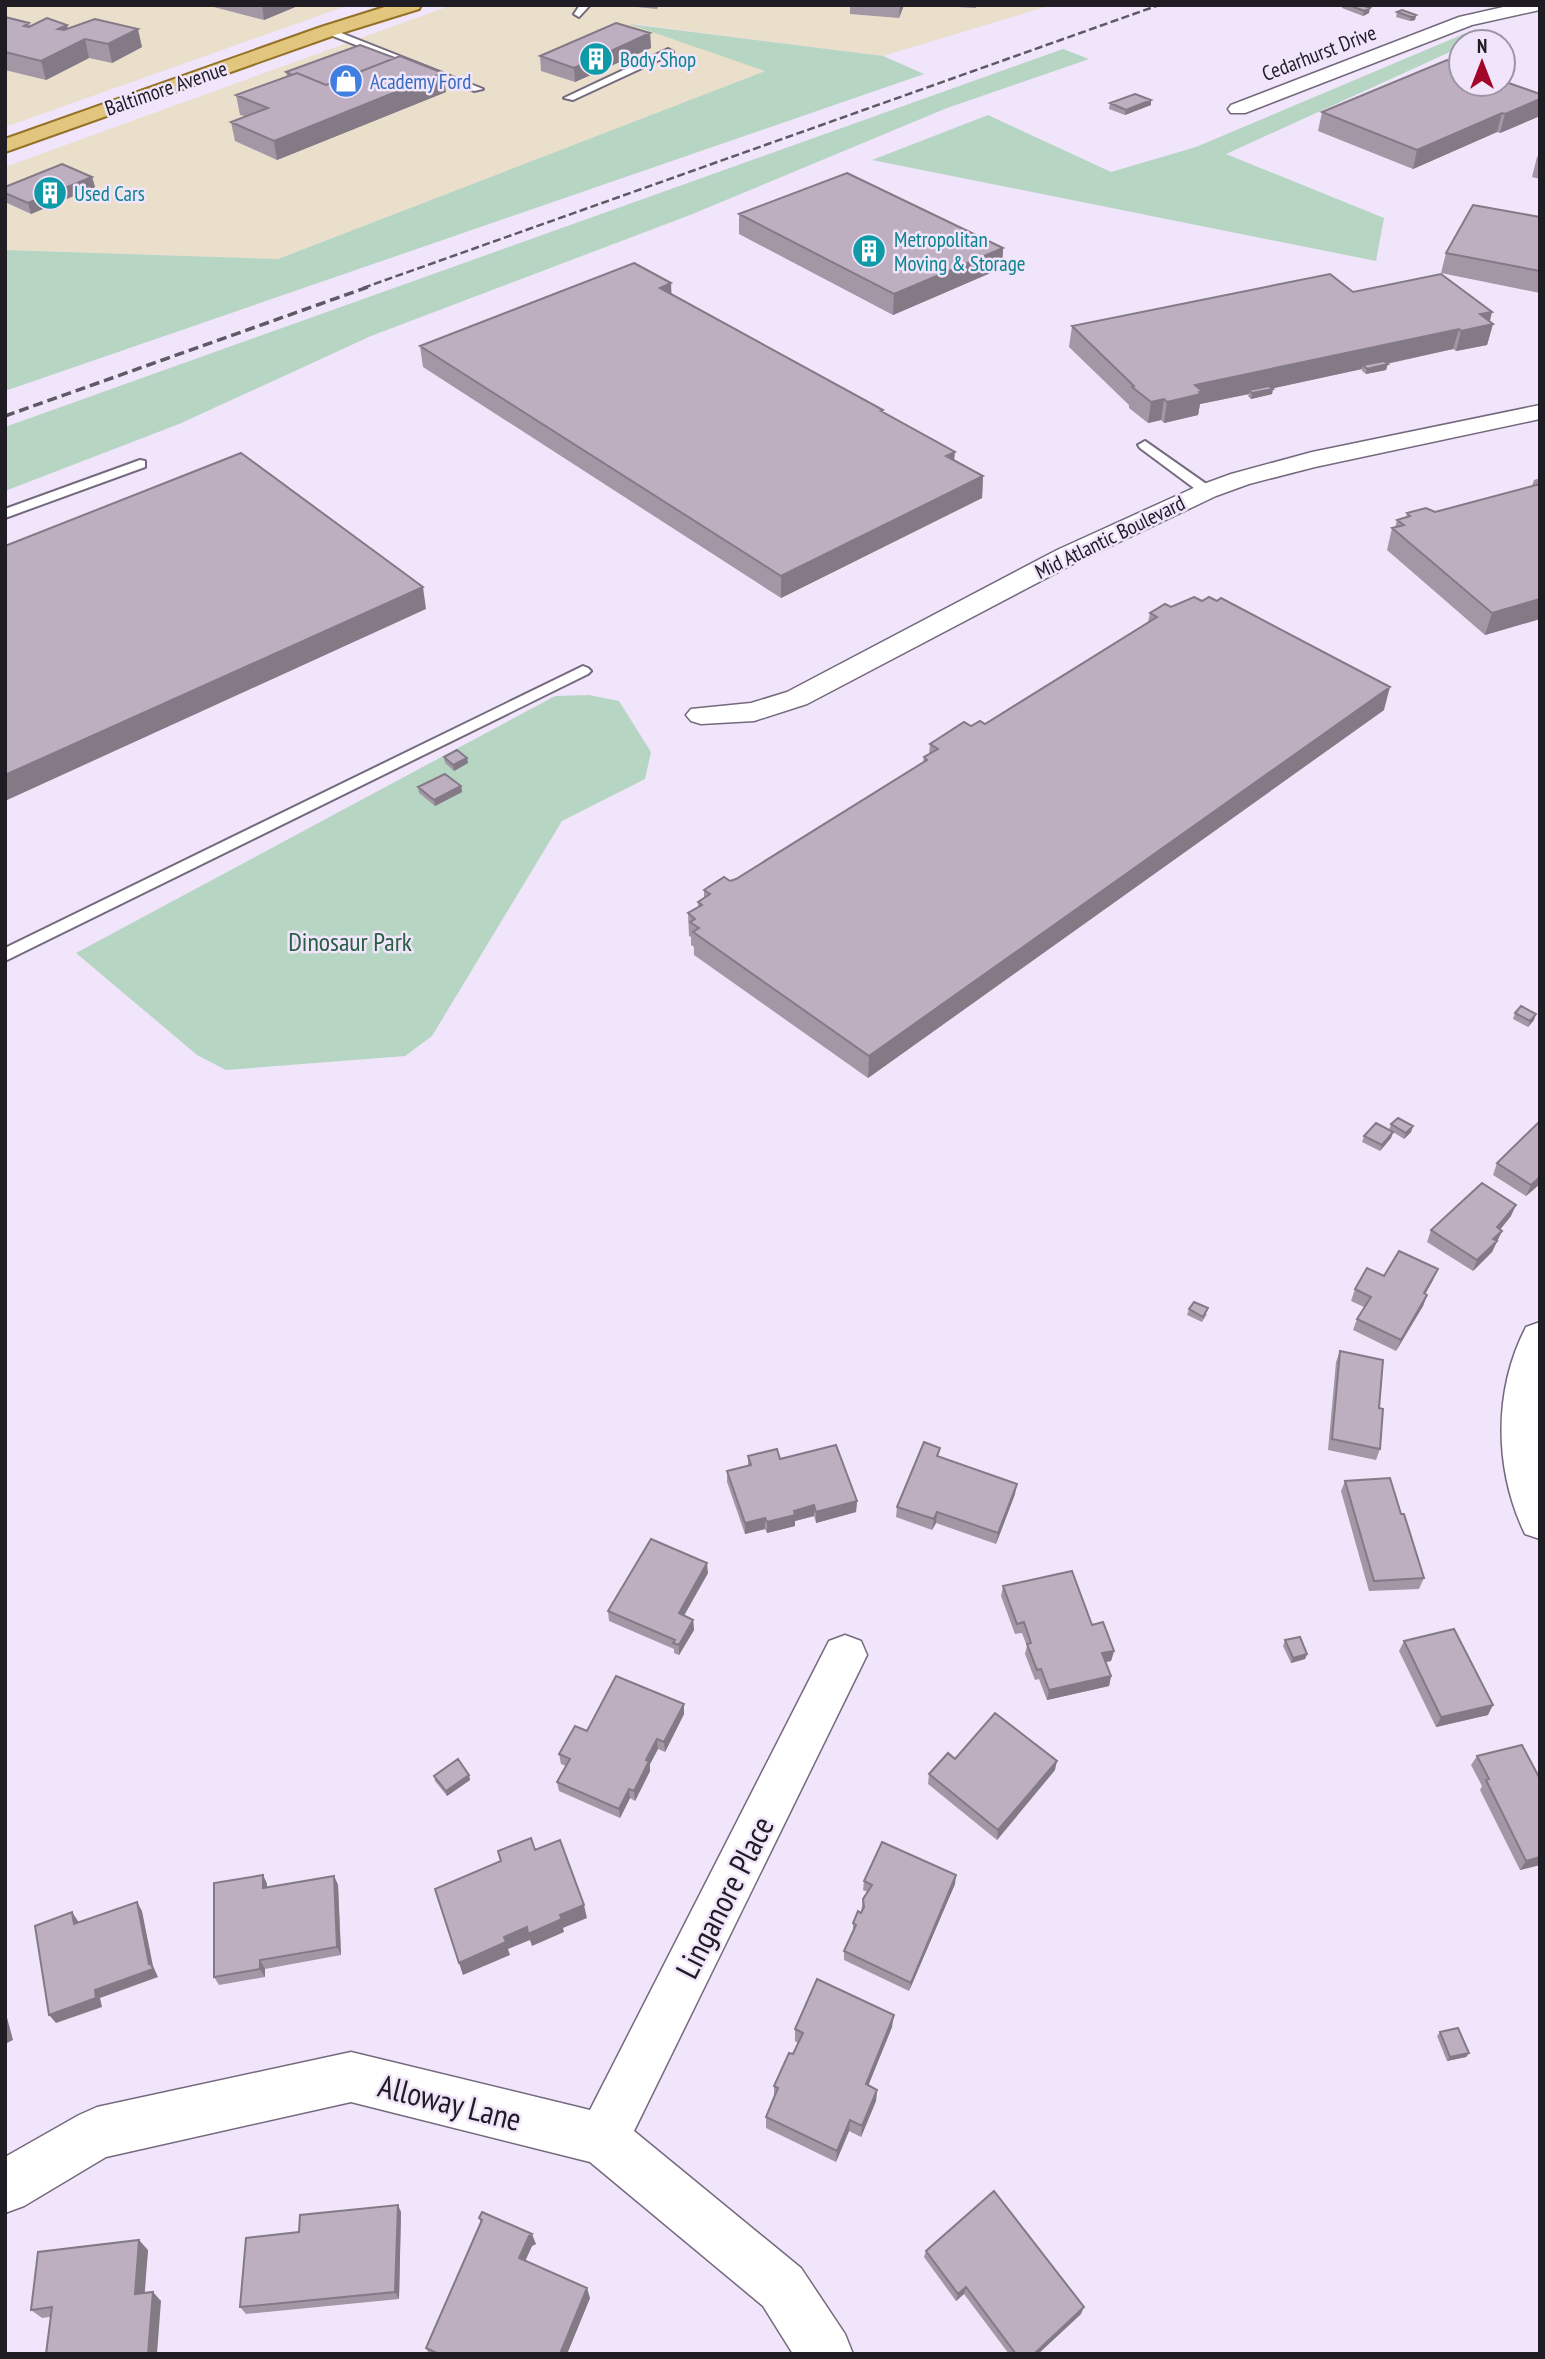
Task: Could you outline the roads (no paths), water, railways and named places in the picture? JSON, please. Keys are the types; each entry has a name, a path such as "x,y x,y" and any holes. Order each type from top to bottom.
{"main road":[{"name":"Baltimore Avenue","path":"328,31 389,5"},
{"name":"Baltimore Avenue","path":"5,146 328,31 412,5"}],"street":[{"name":"Cedarhurst Drive","path":"1238,109 1466,21 1538,5"},
{"name":"Mid Atlantic Boulevard","path":"701,715 754,712 797,698 1067,556 1207,491 1240,479 1312,460 1540,411"},
{"path":"1540,1338 1527,1364 1520,1404 1530,1493 1540,1521"},
{"name":"Linganore Place","path":"603,2139 845,1655"},
{"name":"Alloway Lane","path":"5,2187 97,2133 351,2077 603,2139 782,2287 825,2354"}],"lane":[{"path":"328,31 478,89"},
{"path":"569,98 668,52"},
{"path":"1145,445 1207,491"},
{"path":"5,514 140,464"},
{"path":"5,955 583,671"}],"railway":[{"path":"363,288 1159,5"},
{"path":"5,416 368,287"}],"place":[{"name":"Body Shop","path":"596,59"},
{"name":"Academy Ford","path":"346,81"},
{"name":"Used Cars","path":"50,193"},
{"name":"Metropolitan Moving & Storage","path":"869,251"}],"park label":[{"name":"Dinosaur Park","path":"350,941"}]}
